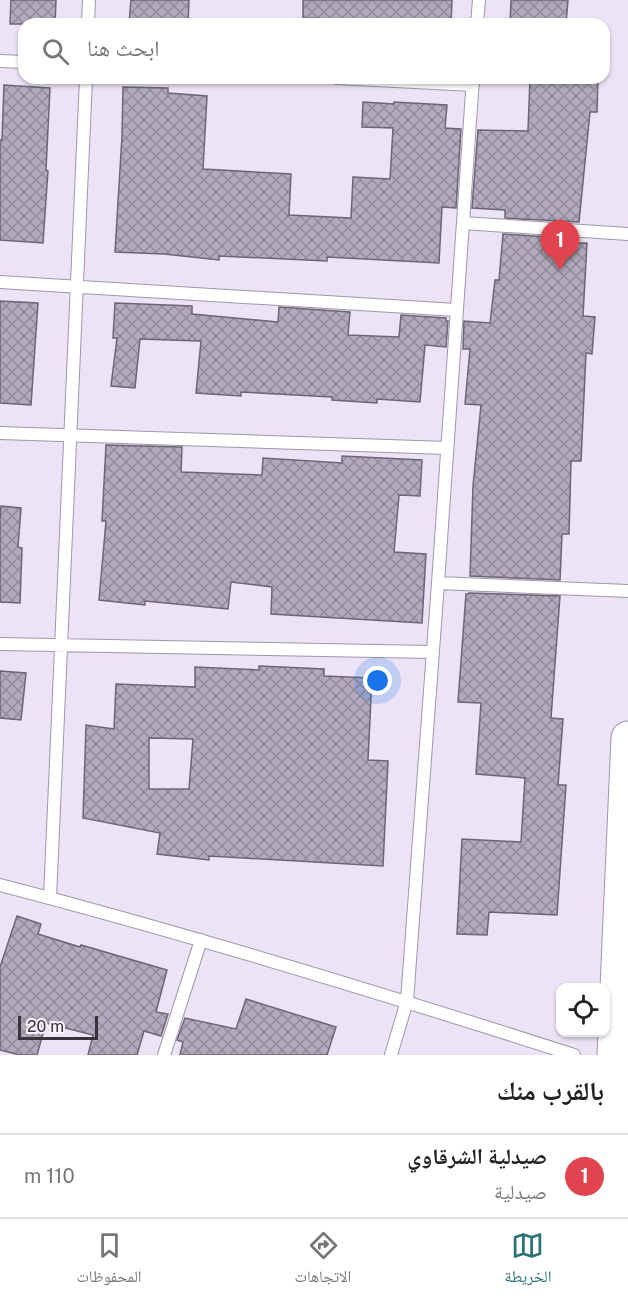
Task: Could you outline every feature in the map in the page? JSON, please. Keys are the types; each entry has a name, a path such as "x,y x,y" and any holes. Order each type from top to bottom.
{"street":[{"path":"619,1048 628,738"}],"lane":[{"path":"88,18 89,0"},
{"path":"478,18 479,0"},
{"path":"0,61 18,62"},
{"path":"50,898 86,84"},
{"path":"391,1055 407,1001 473,84"},
{"path":"463,223 628,234"},
{"path":"0,282 456,310"},
{"path":"0,433 447,448"},
{"path":"438,583 628,591"},
{"path":"0,644 432,652"},
{"path":"0,885 201,940 407,1001 574,1055"},
{"path":"164,1055 201,940"}],"building":[{"path":"11,0 56,0 55,18 18,18 18,24 10,24"},
{"path":"131,0 189,0 188,18 130,18"},
{"path":"303,0 452,0 451,18 303,18"},
{"path":"511,0 568,0 566,18 510,18"},
{"path":"530,84 598,84 597,112 590,112 579,222 505,218 505,210 472,208 478,130 528,131"},
{"path":"4,85 50,88 43,243 0,240 0,140 2,140"},
{"path":"123,87 168,88 168,93 207,96 203,169 291,174 289,215 351,218 353,177 390,179 393,128 362,127 363,102 447,105 445,128 461,129 456,208 442,207 439,263 327,257 327,261 219,256 219,260 115,252"},
{"path":"503,234 577,239 577,243 587,243 583,316 595,317 592,354 586,353 581,461 571,461 569,534 562,534 560,580 470,576 473,486 481,405 465,404 470,349 463,349 464,321 490,323 495,280 499,280"},
{"path":"0,301 38,303 31,405 0,403"},
{"path":"115,303 192,306 192,314 278,322 279,307 350,312 348,335 399,337 401,315 446,318 448,321 446,347 425,345 420,402 377,399 377,403 332,400 332,397 241,392 241,396 196,393 201,341 140,339 135,388 111,386 117,338 113,338"},
{"path":"106,445 182,447 181,472 262,475 263,458 342,463 342,456 422,460 420,496 399,495 394,552 426,554 422,623 271,614 272,587 231,582 228,609 145,601 145,605 99,600 106,521 102,521"},
{"path":"1,506 21,508 18,547 22,548 20,603 0,602"},
{"path":"466,594 560,596 551,718 563,719 558,785 566,785 557,915 489,912 487,935 457,934 462,839 521,842 525,778 476,774 481,703 458,702"},
{"path":"259,666 324,669 324,676 372,678 368,760 388,761 383,866 209,856 209,860 157,854 160,833 83,818 86,725 114,729 116,684 195,687 195,667 259,670","holes":["149,738 193,739 189,789 149,789"]},
{"path":"0,671 26,673 21,720 0,718"},
{"path":"17,916 41,924 38,934 167,970 156,1012 168,1014 161,1036 144,1031 137,1055 88,1055 93,1035 46,1023 37,1055 20,1055 0,1050 0,967"},
{"path":"246,999 336,1027 327,1055 180,1055 183,1042 177,1040 185,1018 236,1029"}],"place":[{"name":"صيدلية الشرقاوي","path":"560,270"}]}
